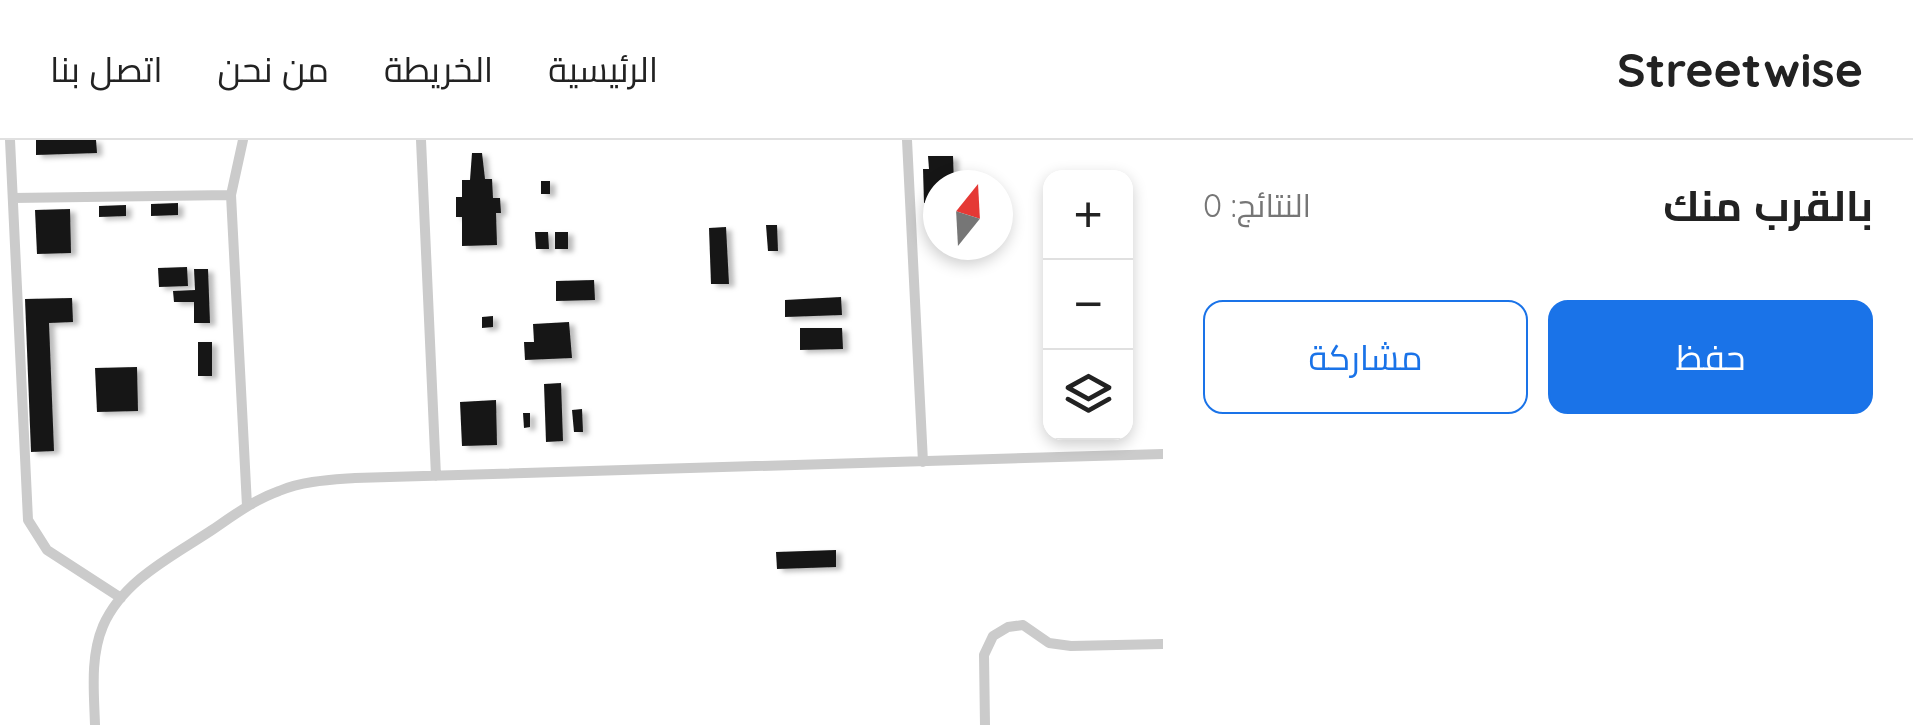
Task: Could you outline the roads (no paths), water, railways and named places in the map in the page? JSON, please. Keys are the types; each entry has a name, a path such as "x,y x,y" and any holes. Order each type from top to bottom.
{"street":[{"path":"10,140 28,520 47,550 121,598"},
{"path":"244,140 230,195 247,506"},
{"path":"421,140 436,476"},
{"path":"907,140 923,462"},
{"path":"13,198 230,195"},
{"path":"95,725 96,646 103,626 121,598 155,567 247,506 277,491 318,480 1163,454"},
{"path":"985,725 984,655 993,636 1008,626 1023,626 1049,643 1070,646 1163,644"}]}
